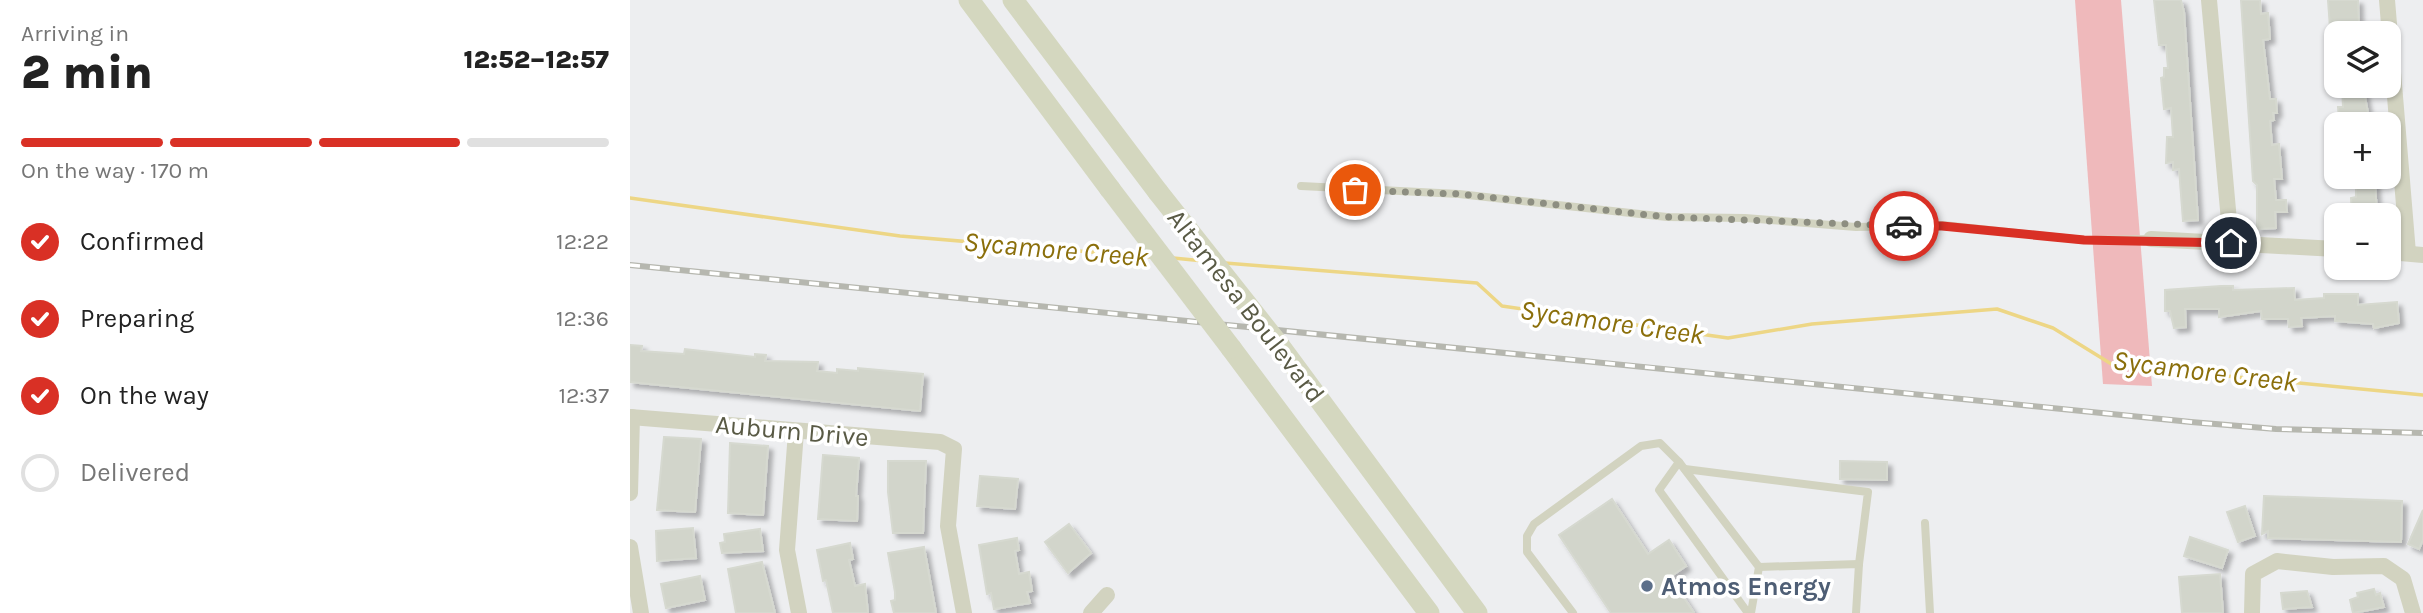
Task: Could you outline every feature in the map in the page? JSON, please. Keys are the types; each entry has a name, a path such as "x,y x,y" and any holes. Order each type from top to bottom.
{"main road":[{"name":"Altamesa Boulevard","path":"969,0 1429,613"},
{"name":"Altamesa Boulevard","path":"1013,0 1158,192 1279,345 1477,613"}],"street":[{"path":"2209,0 2231,243"},
{"path":"2387,0 2415,254"},
{"path":"2151,239 2324,248"},
{"path":"630,494 631,417"},
{"name":"Auburn Drive","path":"631,417 940,442 954,449 948,526 964,613"},
{"path":"796,432 787,550 799,613"},
{"path":"630,547 641,613"},
{"path":"2252,613 2253,574 2277,561 2333,567 2385,566 2403,579 2413,613"},
{"path":"1091,613 1107,594"}],"lane":[{"path":"1301,186 1459,194 1667,217 1745,218 1856,226 1942,226 2084,240 2151,239"},
{"path":"1573,613 1527,552 1527,536 1534,524 1641,446 1660,443 1682,466 1759,567 1750,613"},
{"path":"1682,466 1868,492 1856,613"},
{"path":"1682,466 1659,490 1750,613"},
{"path":"1925,523 1930,613"},
{"path":"1759,567 1859,564"}],"shaded area":[{"path":"2075,0 2121,0 2152,386 2103,384"}],"building":[{"path":"2154,0 2181,0 2184,12 2198,220 2183,221 2179,169 2173,170 2173,162 2166,163 2167,137 2173,137 2171,108 2164,109 2161,78 2164,77 2164,68 2168,68 2166,45 2159,45"},
{"path":"2241,0 2260,0 2261,14 2268,13 2270,39 2263,40 2270,99 2276,99 2277,113 2273,113 2274,120 2270,121 2272,145 2279,144 2282,179 2274,179 2276,200 2286,200 2287,212 2275,212 2276,228 2257,229 2257,185 2253,181"},
{"path":"2328,0 2358,0 2359,21 2330,21"},
{"path":"2343,98 2365,98 2368,112 2338,112 2338,107 2343,107"},
{"path":"2356,189 2375,189 2376,203 2351,203 2351,198 2356,197"},
{"path":"2233,286 2233,290 2294,288 2295,300 2324,298 2324,294 2358,294 2358,305 2397,302 2399,323 2374,328 2373,324 2335,321 2335,316 2301,318 2302,326 2289,327 2288,319 2262,319 2261,311 2219,317 2219,309 2185,309 2186,327 2174,328 2170,311 2165,311 2165,290"},
{"path":"630,345 642,346 641,351 684,354 685,349 755,357 755,354 766,355 765,361 818,362 817,371 837,373 837,369 858,371 858,368 923,374 920,411 630,382"},
{"path":"664,437 701,439 695,512 657,510"},
{"path":"730,443 768,446 763,515 728,513"},
{"path":"823,455 859,458 857,521 818,519"},
{"path":"888,461 926,461 923,533 893,533 888,492"},
{"path":"1840,461 1887,462 1887,480 1840,479"},
{"path":"980,476 1018,479 1015,509 977,506"},
{"path":"2264,496 2402,501 2401,542 2268,538 2268,531 2262,534"},
{"path":"1612,499 1648,554 1669,540 1686,566 1670,577 1694,613 1611,613 1559,535"},
{"path":"2245,506 2255,536 2238,542 2227,512"},
{"path":"2423,510 2423,540 2419,549 2408,544"},
{"path":"1069,524 1091,553 1068,573 1045,542"},
{"path":"693,528 696,558 657,561 656,531"},
{"path":"760,529 763,551 722,553 720,543 725,542 724,534"},
{"path":"2190,537 2228,550 2222,568 2184,556"},
{"path":"1017,538 1019,550 1015,551 1019,574 1029,572 1032,591 1027,592 1030,603 994,609 991,593 987,594 979,545"},
{"path":"850,543 853,559 849,560 855,586 865,584 868,613 833,613 826,580 823,581 817,550"},
{"path":"924,547 936,613 894,613 891,601 895,600 895,592 888,553"},
{"path":"762,562 775,613 736,613 728,569"},
{"path":"2220,574 2223,613 2182,613 2179,577"},
{"path":"700,576 705,600 666,608 661,584"},
{"path":"2374,589 2376,595 2380,593 2384,607 2353,613 2350,600 2358,597 2357,593"},
{"path":"2307,591 2312,607 2283,609 2281,593"}],"waterway":[{"name":"Sycamore Creek","path":"630,198 900,236 1151,257"},
{"name":"Sycamore Creek","path":"1173,258 1204,261"},
{"name":"Sycamore Creek","path":"1225,263 1477,283 1502,306 1728,338 1812,324 1997,309 2053,328 2113,365 2423,395"}],"railway":[{"path":"630,265 2191,422 2276,429 2423,433"}],"way so far":[{"path":"1355,190 1459,194 1667,217 1701,216 1856,226 1904,226"}],"place":[{"name":"Atmos Energy","path":"1647,586"}],"route":[{"path":"1904,226 1942,226 2084,240 2115,238 2231,243"}]}
